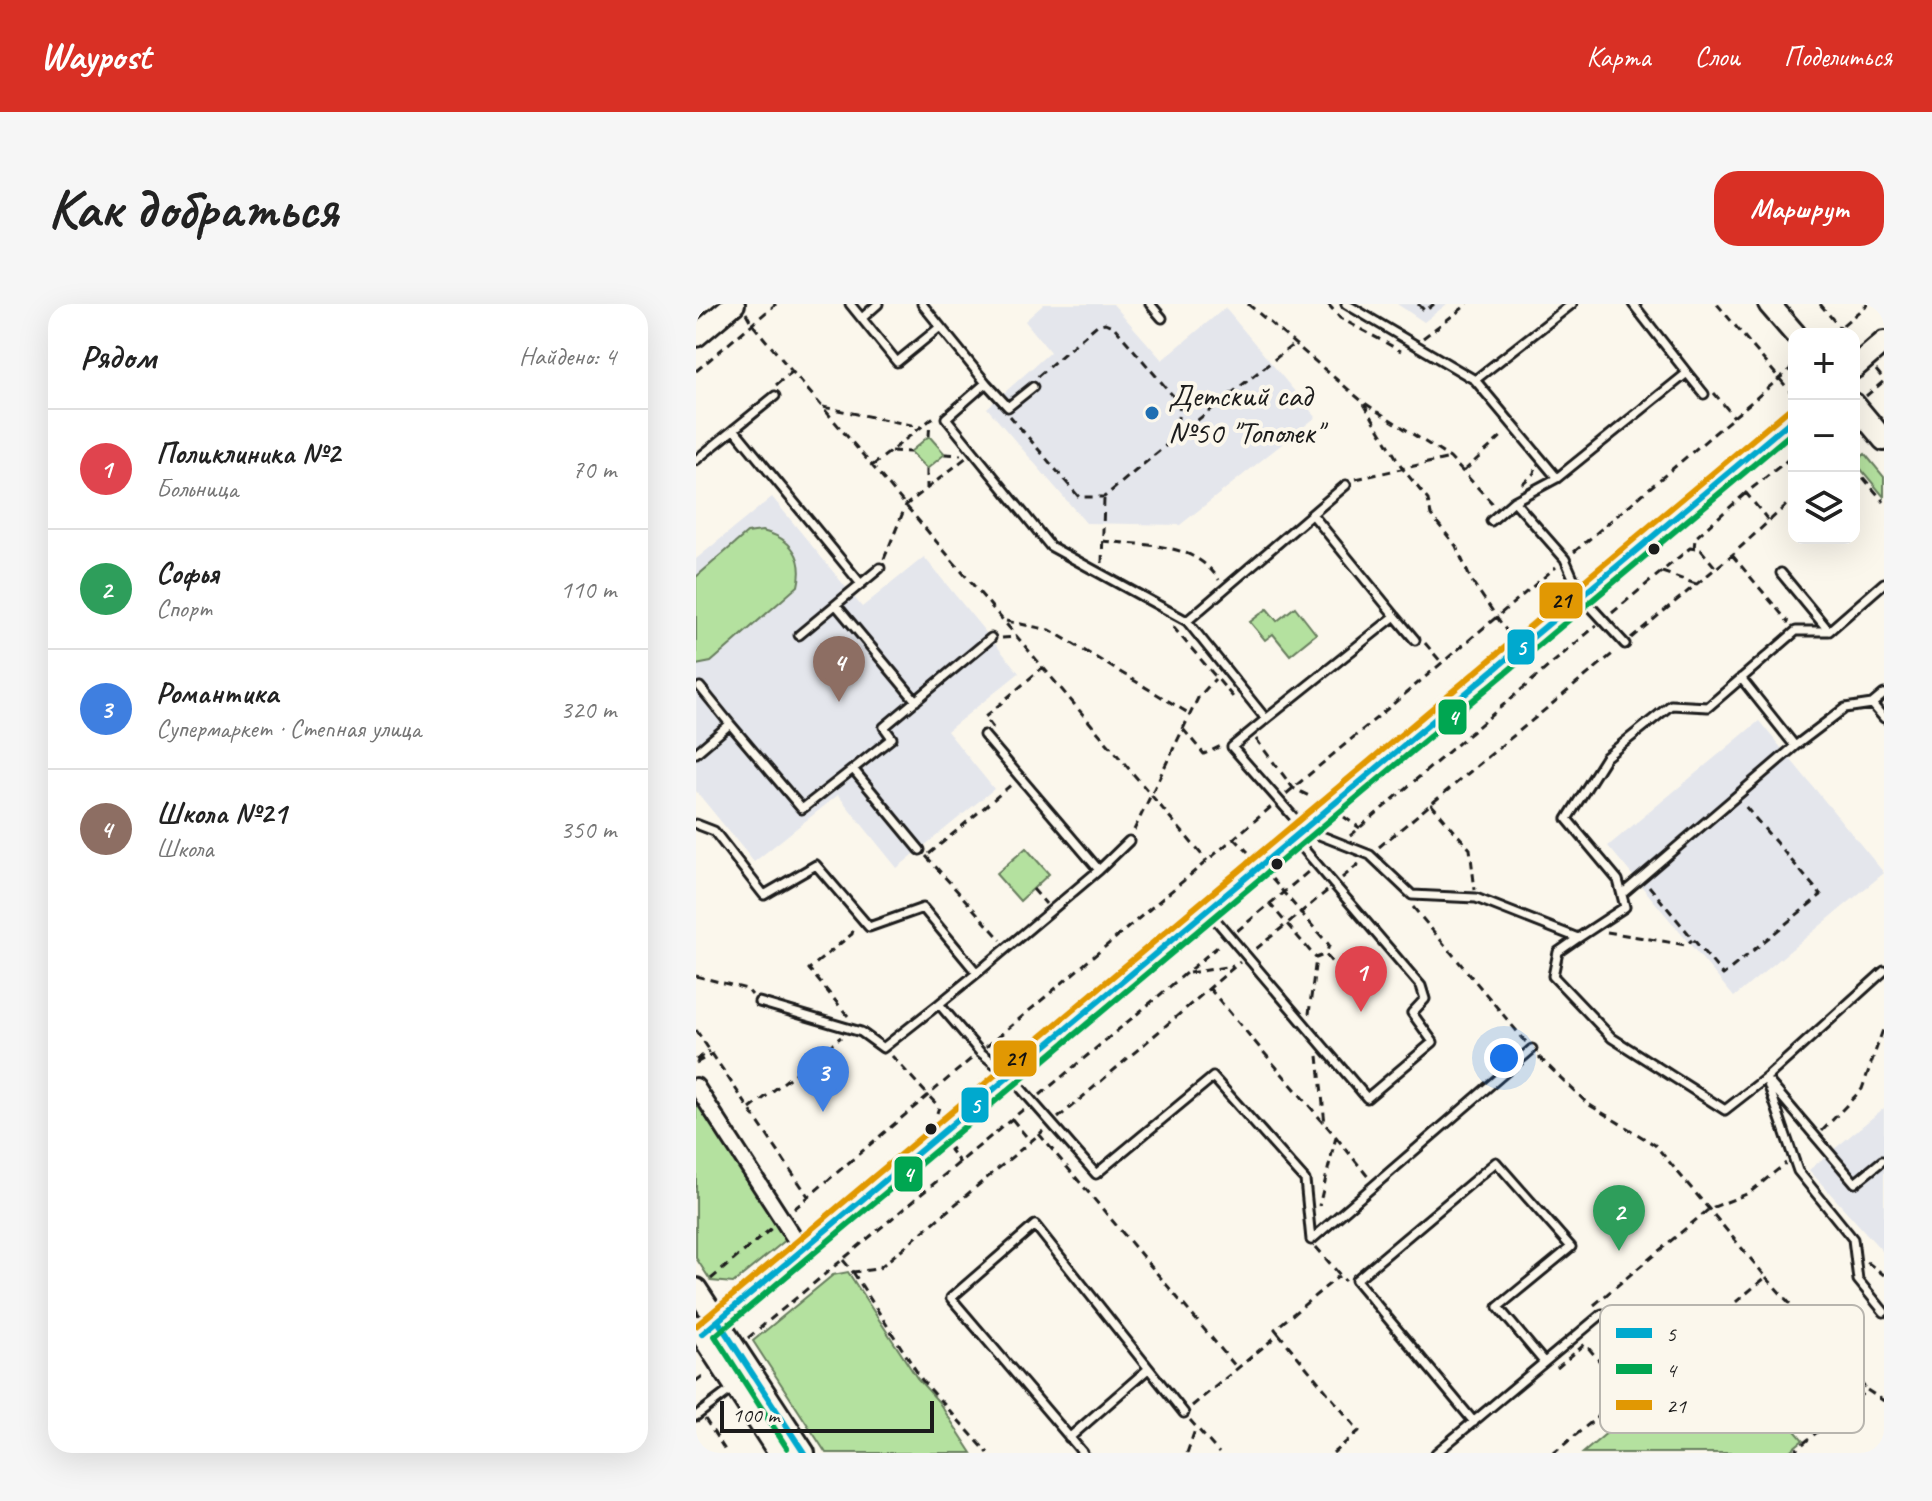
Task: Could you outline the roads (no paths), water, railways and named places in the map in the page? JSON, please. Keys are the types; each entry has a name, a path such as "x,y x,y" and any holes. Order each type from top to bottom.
{"street":[{"path":"696,336 734,304"},
{"path":"1769,304 1790,328"},
{"path":"1860,363 1884,342"},
{"path":"1860,411 1884,440"},
{"path":"703,1330 1788,423"},
{"path":"696,1086 802,1250"},
{"path":"696,1290 703,1330 728,1355 804,1453"},
{"path":"728,1355 736,1386 779,1453"}],"lane":[{"path":"850,304 897,362 940,327"},
{"path":"862,318 878,304"},
{"path":"922,304 1008,407 1033,387"},
{"path":"1150,304 1162,318"},
{"path":"1346,304 1475,380 1557,478"},
{"path":"1475,380 1572,304"},
{"path":"1633,304 1704,394"},
{"path":"1491,521 1514,501 1557,478 1687,373"},
{"path":"986,383 946,418 971,454 1050,546 1187,621 1266,719"},
{"path":"696,460 775,396"},
{"path":"734,429 861,584"},
{"path":"1187,621 1346,485"},
{"path":"1514,501 1565,559 1581,596 1625,644"},
{"path":"1312,514 1415,640"},
{"path":"799,635 880,568"},
{"path":"1781,573 1829,631"},
{"path":"1884,583 1829,631 1796,631 1708,707 1671,705 1606,757 1567,819 1618,880 1625,907 1558,952 1553,976 1612,1038 1725,1110 1766,1078 1884,971"},
{"path":"836,605 916,701"},
{"path":"1207,910 1367,1098 1433,1042 1412,1013 1425,999 1421,986 1317,864 1279,800 1232,747 1395,616"},
{"path":"700,687 802,809 892,738 884,727 991,638"},
{"path":"1741,678 1795,746"},
{"path":"1622,894 1795,746 1845,708 1872,704 1884,694"},
{"path":"1872,704 1884,718"},
{"path":"696,753 730,724"},
{"path":"984,735 1099,870"},
{"path":"853,769 923,853"},
{"path":"696,824 714,831 764,895 816,865 869,927 923,908 977,973"},
{"path":"1299,833 1370,855 1412,895 1476,898 1578,938"},
{"path":"759,1002 861,1032 883,1048 1009,949 1129,841"},
{"path":"939,1004 980,1052 1010,1076 1096,1174 1213,1077 1305,1180 1311,1240 1532,1049"},
{"path":"1766,1078 1855,1183 1882,1161"},
{"path":"1766,1078 1798,1171 1853,1239 1858,1280 1884,1312"},
{"path":"1474,1422 1356,1280 1496,1162 1571,1247 1498,1307 1544,1362"},
{"path":"1083,1453 951,1298 1035,1225 1184,1413"},
{"path":"1436,1453 1600,1316"},
{"path":"1069,1438 1148,1369"},
{"path":"698,1414 736,1386"}],"place":[{"name":"Детский сад №50 \"Тополек\"","path":"1152,413"},
{"name":"Школа №21","path":"839,702"},
{"name":"Поликлиника №2","path":"1361,1012"},
{"name":"Романтика","path":"823,1112"},
{"name":"Софья","path":"1619,1251"}]}
